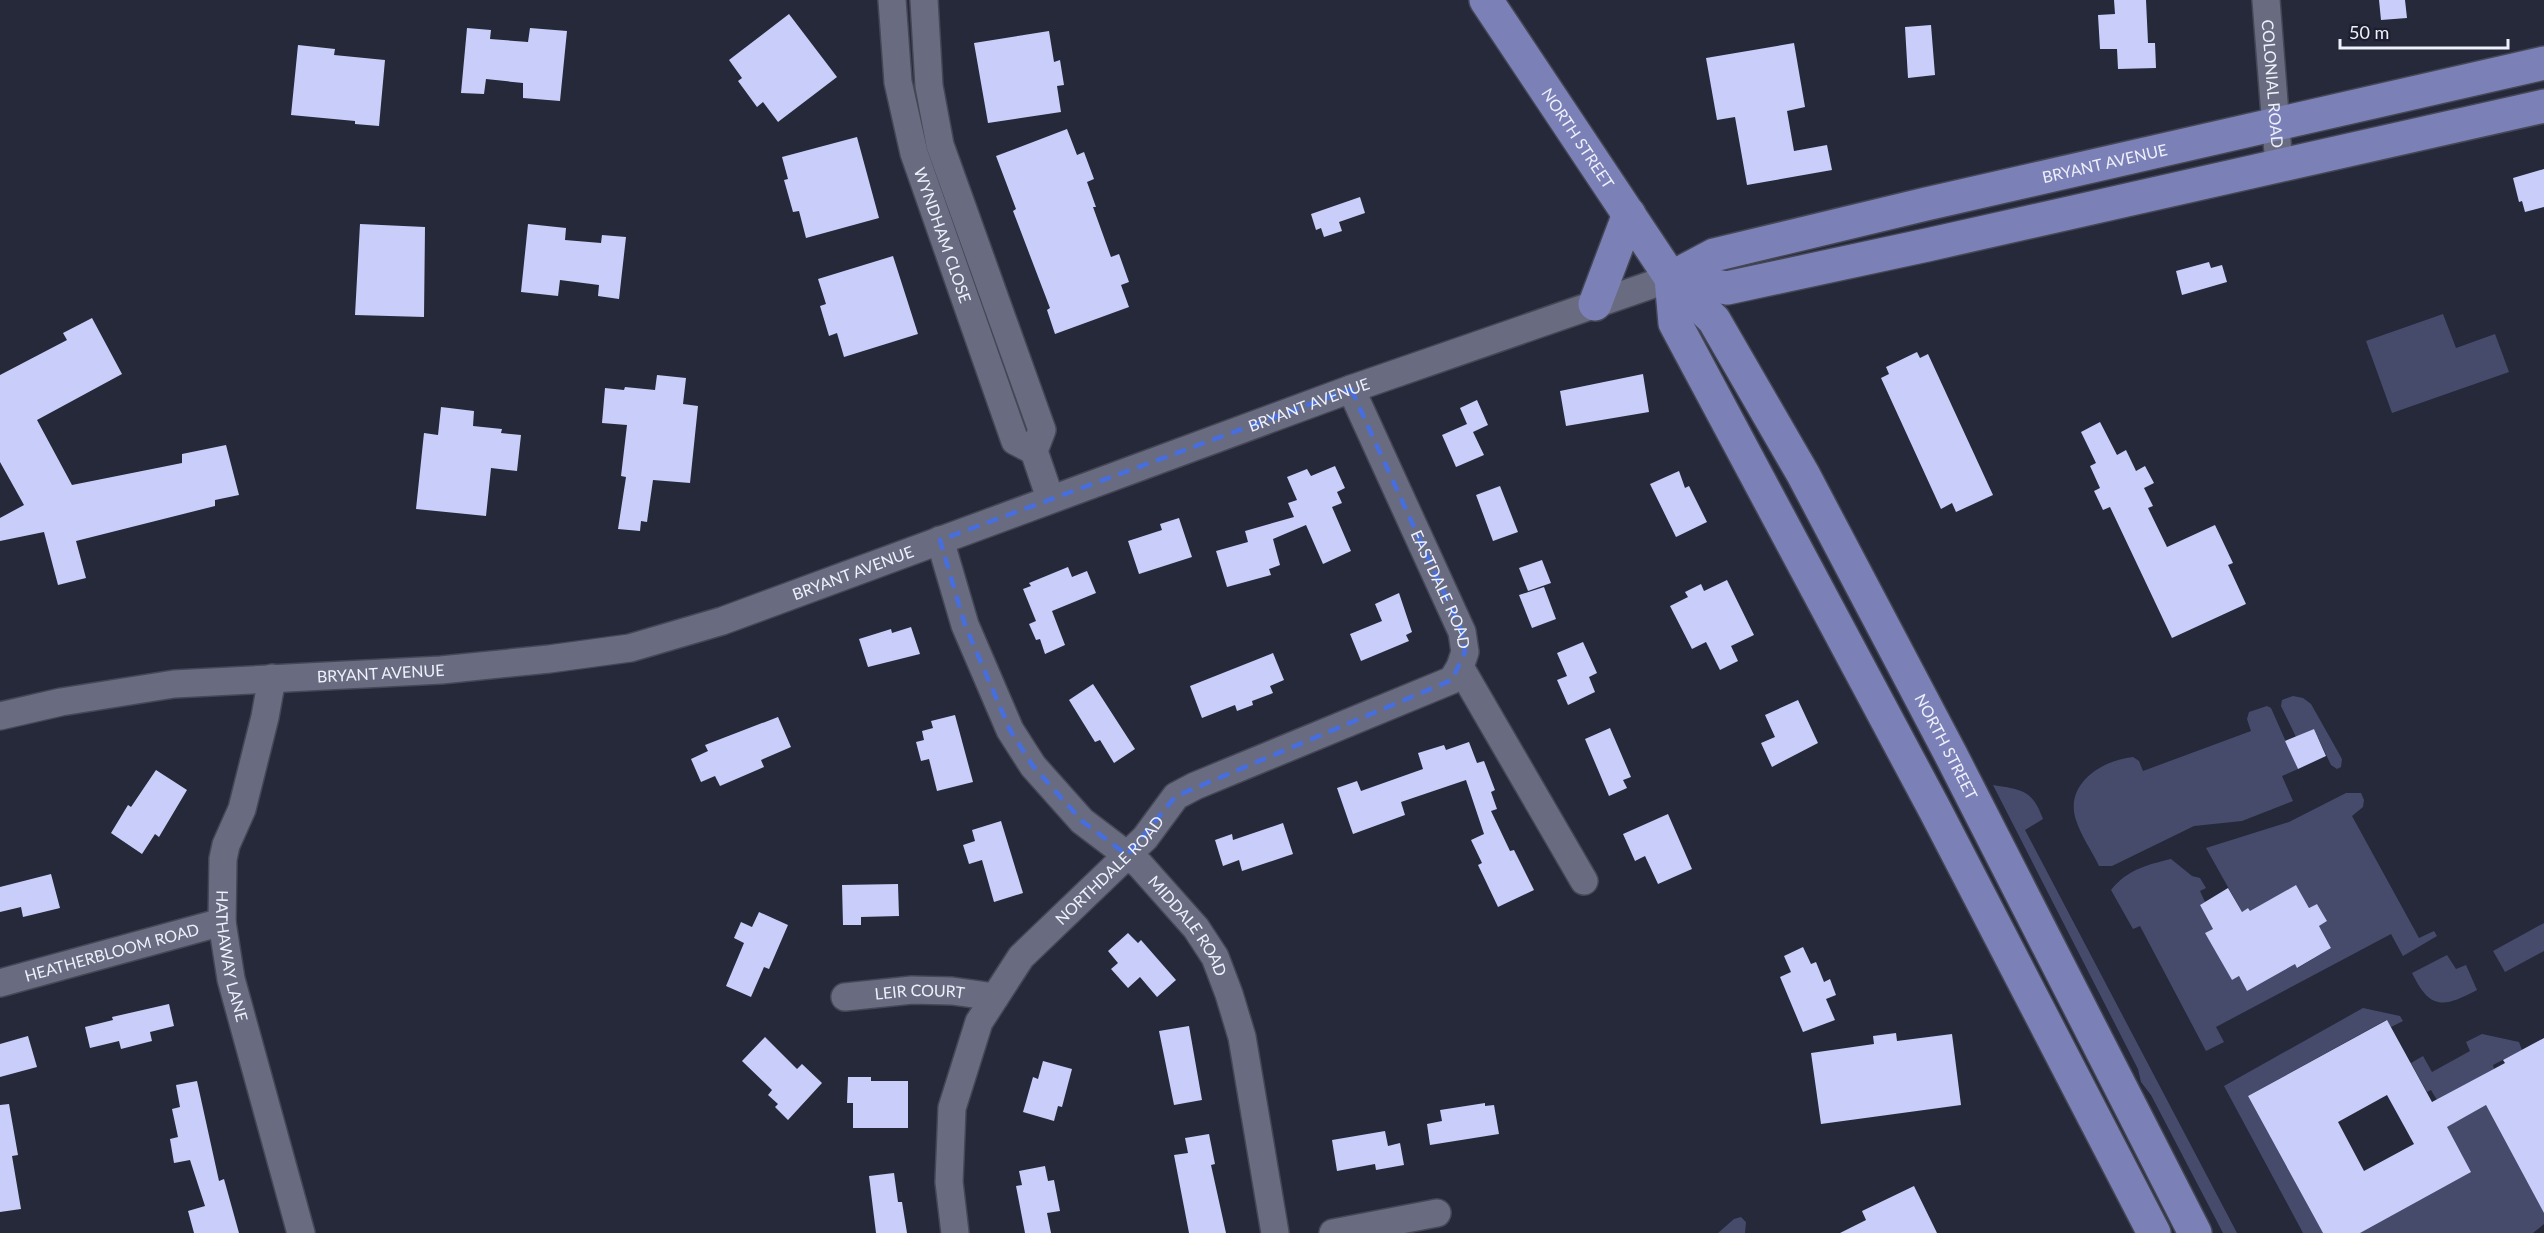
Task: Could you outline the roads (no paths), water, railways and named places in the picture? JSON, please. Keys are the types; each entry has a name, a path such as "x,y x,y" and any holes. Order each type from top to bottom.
{"main road":[{"name":"NORTH STREET","path":"1486,0 1671,278 1714,320 1803,474 1951,755 2195,1233"},
{"name":"BRYANT AVENUE","path":"1671,278 1714,255 2276,123 2544,63"},
{"name":"BRYANT AVENUE","path":"1671,278 1727,288 2544,106"},
{"path":"1595,304 1629,214"},
{"name":"NORTH STREET","path":"1671,278 1675,323 1935,810 2154,1233"}],"street":[{"name":"WYNDHAM CLOSE","path":"892,0 898,82 914,153 1015,441 1034,451"},
{"name":"WYNDHAM CLOSE","path":"924,0 929,86 940,145 1042,430 1034,451 1050,498"},
{"name":"COLONIAL ROAD","path":"2266,0 2279,166"},
{"path":"914,153 940,145"},
{"name":"BRYANT AVENUE","path":"0,716 61,702 174,684 441,670 630,648 722,621 1351,388 1671,278"},
{"name":"EASTDALE ROAD","path":"1351,388 1462,632 1465,652 1460,667 1584,880"},
{"name":"MIDDALE ROAD","path":"940,540 965,625 1010,730 1033,766 1082,821 1140,865 1196,928 1218,966 1242,1037 1275,1233"},
{"name":"NORTHDALE ROAD","path":"955,1233 950,1182 952,1108 979,1022 1021,957 1144,838 1176,796 1195,786 1452,680 1460,667"},
{"name":"HATHAWAY LANE","path":"272,678 265,717 242,809 226,845 223,859 222,922 231,979 301,1233"},
{"name":"HEATHERBLOOM ROAD","path":"0,982 222,922"},
{"name":"LEIR COURT","path":"845,997 912,990 952,991 995,997"},
{"path":"1333,1233 1437,1213"}]}
